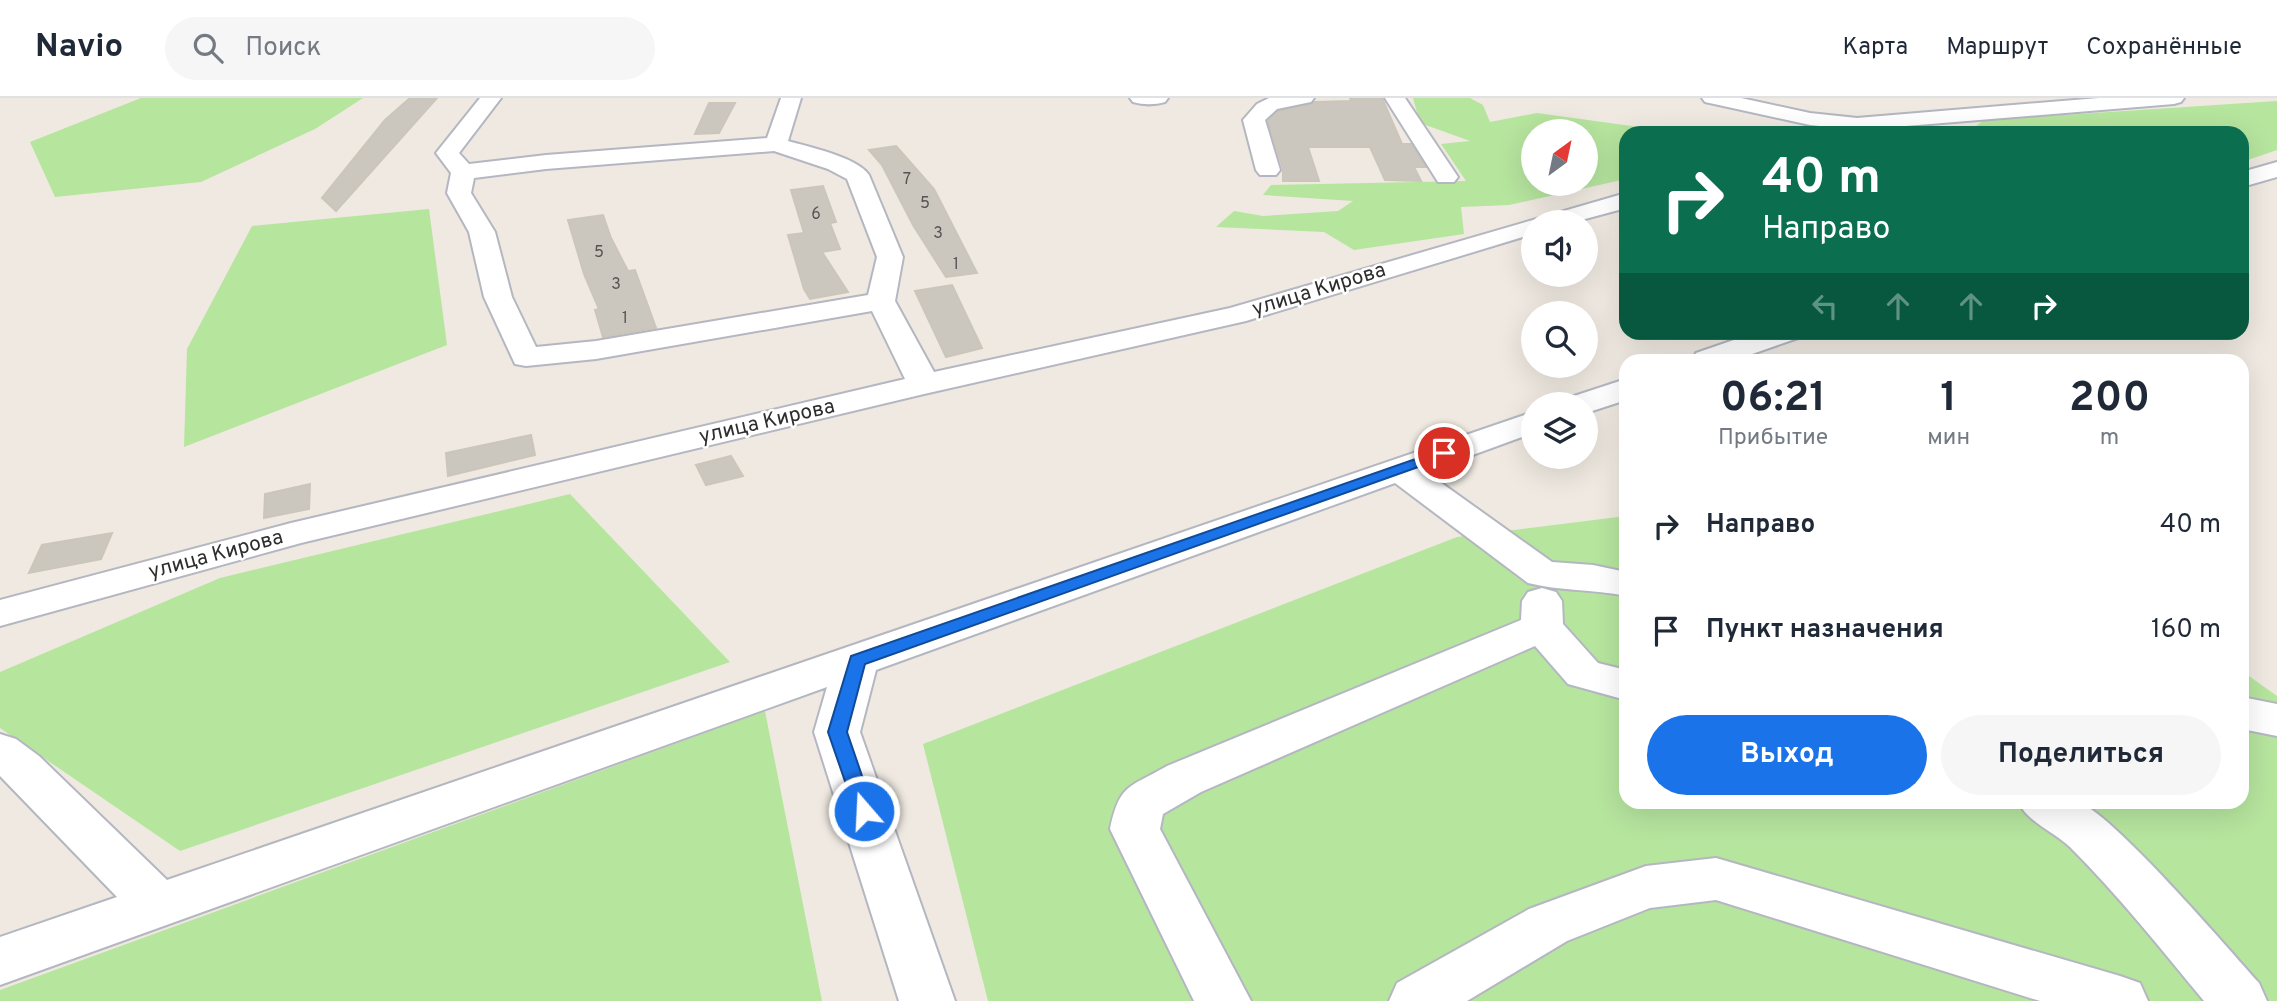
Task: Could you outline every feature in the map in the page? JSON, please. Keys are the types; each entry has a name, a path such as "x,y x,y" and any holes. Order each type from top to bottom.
{"street":[{"path":"463,172 447,153 491,98"},
{"path":"776,144 791,98"},
{"path":"1140,98 1158,98"},
{"path":"1268,170 1254,120 1261,107 1277,100 1304,98"},
{"path":"1395,98 1446,177"},
{"path":"1712,98 1843,126"},
{"path":"1874,126 2174,98"},
{"path":"463,172 570,160 776,144 836,164 858,175 890,257 881,301 924,384"},
{"path":"2249,178 2277,169"},
{"path":"463,172 459,193 482,232 498,297 526,357 596,350 881,301"},
{"path":"1590,210 1619,202"},
{"name":"улица Кирова","path":"0,613 291,534 924,384 1236,315 1521,230"},
{"path":"1724,354 1764,340"},
{"path":"1598,399 1619,391"},
{"path":"0,961 160,907 1521,426"},
{"path":"1399,469 1542,574 1593,577 1619,583"},
{"path":"1542,574 1542,627 1583,674 1619,683"},
{"path":"1223,1001 1135,829 1140,804 1184,779 1542,627"},
{"path":"857,660 837,732 927,1001"},
{"path":"2249,714 2277,720"},
{"path":"0,751 22,768 160,907"},
{"path":"2052,809 2085,831 2148,896 2239,1001"},
{"path":"1417,1001 1548,925 1646,887 1716,879 2120,1001"}],"green space":[{"path":"141,98 363,98 315,129 201,182 55,197 30,142"},
{"path":"1413,98 1470,98 1483,105 1490,122 1537,113 1581,119 1521,119 1521,196 1550,196 1509,205 1461,207 1464,234 1354,250 1324,232 1216,227 1234,211 1263,216 1338,211 1353,201 1263,195 1271,185 1466,181 1441,144 1470,141 1420,123"},
{"path":"2277,101 2277,150 2249,160 2249,126 1976,126 1984,120"},
{"path":"1598,121 1631,126 1619,126 1619,181 1598,185"},
{"path":"429,209 447,345 184,447 187,349 252,226"},
{"path":"570,494 730,662 180,851 0,728 0,672 220,578"},
{"path":"1619,517 1619,809 2249,809 2249,676 2277,696 2277,1001 988,1001 923,744 1457,537"},
{"path":"765,711 822,1001 0,1001 0,990"}],"building":[{"path":"410,98 437,98 336,211 322,198 385,120"},
{"path":"1350,98 1382,98 1402,144 1411,144 1426,167 1414,167 1421,181 1385,180 1370,147 1308,147 1319,181 1283,181 1283,169 1268,121 1278,111 1315,102 1351,101"},
{"path":"709,103 735,103 719,133 695,134"},
{"path":"896,146 934,189 977,273 946,277 913,225 882,165 869,150"},
{"path":"823,186 836,222 830,223 840,249 822,252 848,292 810,299 804,289 788,235 804,233 791,190"},
{"path":"603,215 628,271 635,270 656,328 603,337 595,310 599,309 584,274 568,220"},
{"path":"952,285 982,348 946,357 915,291"},
{"path":"531,435 535,455 448,476 446,453"},
{"path":"731,456 743,476 706,485 696,465"},
{"path":"310,484 309,509 264,518 265,494"},
{"path":"112,533 101,559 29,573 42,545"}],"route":[{"path":"864,811 837,732 857,660 1444,453"}]}
